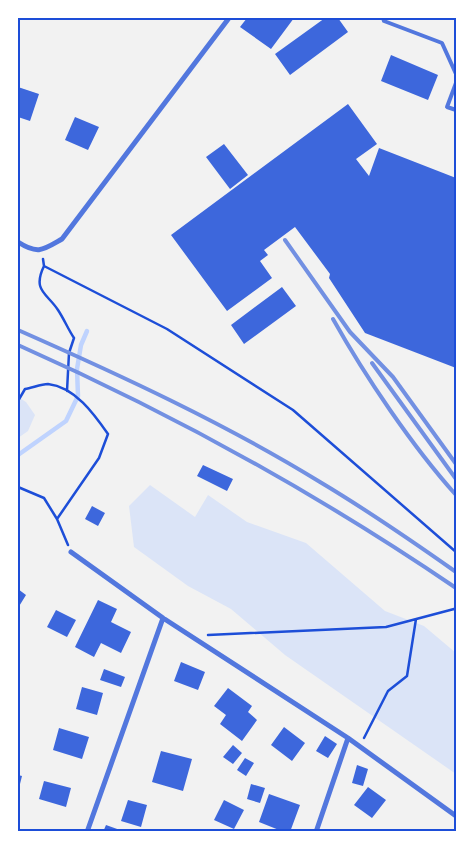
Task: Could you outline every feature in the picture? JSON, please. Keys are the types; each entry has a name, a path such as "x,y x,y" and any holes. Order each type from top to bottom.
{"street":[{"path":"18,242 30,250 42,250 62,239 229,18"},
{"path":"71,552 163,618 360,746 456,816"},
{"path":"87,832 163,618"},
{"path":"316,832 348,738"}],"lane":[{"path":"383,18 384,21 442,43 456,74"},
{"path":"456,83 447,107 456,110"}],"path":[{"path":"42,250 44,266 39,277 42,293 57,309 74,338 69,353 67,391"},
{"path":"44,266 167,329 293,410 456,552"},
{"path":"18,401 25,389 48,384 67,391 90,409 108,434 99,458 57,519"},
{"path":"18,487 44,498 57,519 71,552"},
{"path":"191,636 386,627 456,609"},
{"path":"360,746 388,691 407,676 416,619"}],"shaded area":[{"path":"18,397 26,402 35,415 28,431 18,438"},
{"path":"150,485 195,517 208,495 247,522 306,543 385,611 424,626 456,653 456,774 285,655 231,609 188,586 134,547 129,506"}],"building":[{"path":"247,18 294,18 271,49 240,27"},
{"path":"325,18 338,18 348,32 290,75 275,54"},
{"path":"391,55 438,75 428,100 381,81"},
{"path":"18,87 39,94 30,121 18,117"},
{"path":"348,104 377,144 356,159 369,176 379,148 456,178 456,368 365,333 329,278 330,274 295,227 264,250 268,255 260,261 272,278 227,311 171,235"},
{"path":"75,117 99,127 88,150 65,140"},
{"path":"224,144 248,175 230,189 206,157"},
{"path":"282,287 296,306 244,344 231,325"},
{"path":"203,465 233,479 227,491 197,476"},
{"path":"92,506 105,513 98,526 85,519"},
{"path":"18,589 26,595 18,608"},
{"path":"98,600 117,609 111,622 131,632 121,653 101,643 94,657 75,647"},
{"path":"56,610 76,620 67,637 47,627"},
{"path":"181,662 205,672 198,690 174,681"},
{"path":"104,669 125,677 121,687 100,680"},
{"path":"82,687 103,693 97,715 76,709"},
{"path":"228,688 252,706 248,712 257,720 242,741 220,724 226,715 214,706"},
{"path":"284,727 305,743 292,761 271,745"},
{"path":"59,728 89,737 82,759 53,750"},
{"path":"325,736 337,744 328,758 316,751"},
{"path":"233,745 242,753 233,764 223,757"},
{"path":"161,751 192,759 183,791 152,782"},
{"path":"245,758 254,763 246,776 237,770"},
{"path":"357,765 368,769 363,786 352,783"},
{"path":"18,775 22,776 18,792"},
{"path":"44,781 71,788 66,807 39,799"},
{"path":"251,784 265,788 260,803 247,799"},
{"path":"368,787 386,800 372,818 354,805"},
{"path":"269,794 300,805 290,832 284,832 259,822"},
{"path":"128,800 147,805 141,827 121,821"},
{"path":"224,800 244,810 234,829 214,820"},
{"path":"106,825 120,830 119,832 103,832"}],"waterway":[{"path":"18,455 66,421 78,396 77,369 81,345 87,331"}],"railway":[{"path":"285,240 350,332 393,377 456,464"},
{"path":"333,319 390,410 439,476 456,495"},
{"path":"18,330 133,382 284,460 406,537 456,572"},
{"path":"18,345 132,398 243,457 351,520 456,588"},
{"path":"372,363 456,479"}]}
